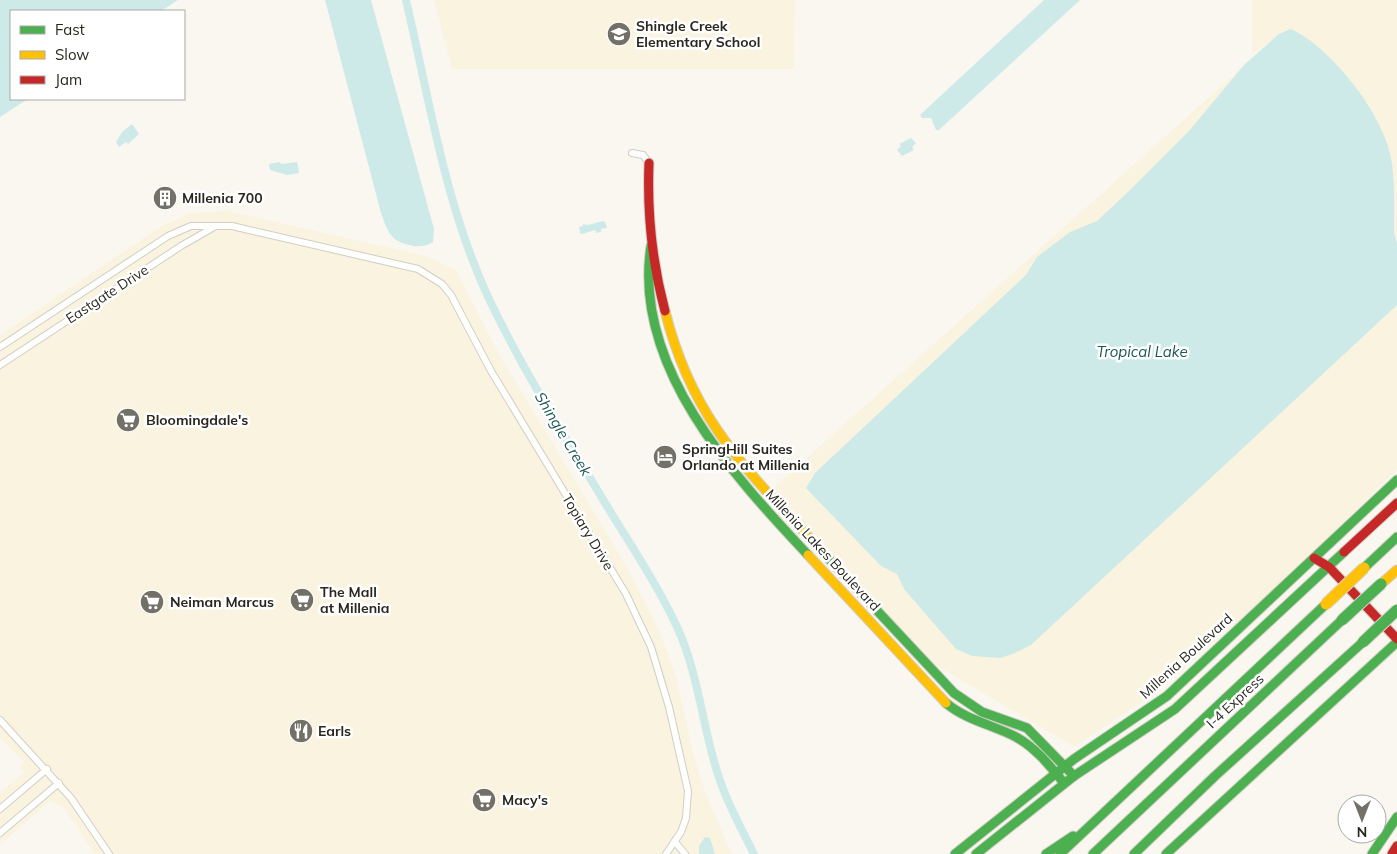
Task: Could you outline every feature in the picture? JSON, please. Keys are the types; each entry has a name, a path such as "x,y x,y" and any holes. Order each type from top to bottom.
{"main road":[{"name":"Millenia Lakes Boulevard","path":"649,163 647,183 652,241 647,266 648,286 664,356 685,403 715,452 756,501 946,704 960,714 1010,734 1060,769 1069,780"},
{"name":"Millenia Boulevard","path":"955,854 1060,769 1167,696 1397,480"},
{"path":"976,854 1069,780 1175,709 1397,503"},
{"path":"1060,854 1397,537"},
{"path":"1166,854 1378,660 1397,640 1318,554"},
{"name":"I-4 Express","path":"1093,854 1397,570"},
{"path":"1134,854 1397,610"},
{"path":"1372,854 1397,817"},
{"path":"1046,854 1058,844 1093,825"},
{"path":"1392,854 1397,846"}],"street":[{"path":"632,153 643,154 649,163"},
{"name":"Eastgate Drive","path":"0,347 168,236 190,226 232,226 402,264"},
{"name":"Eastgate Drive","path":"0,365 181,246 216,226"},
{"name":"Topiary Drive","path":"402,264 431,276 451,295 490,371 636,614 663,681 687,780 688,804 686,818 675,842 666,854"},
{"path":"0,720 59,783 109,854"},
{"path":"0,809 46,769"},
{"path":"0,832 59,783"},
{"path":"675,842 684,854"}],"shaded area":[{"name":"Shingle Creek Elementary School","path":"434,0 795,0 794,69 452,69"},
{"name":"Tropical Lake","path":"1252,0 1397,0 1397,469 1296,569 1178,674 1149,697 1074,747 936,665 771,490 1274,39 1252,54"},
{"name":"The Mall at Millenia","path":"228,211 426,256 456,270 498,352 627,567 657,625 676,676 693,753 706,794 732,854 95,854 64,808 50,801 0,845 0,792 24,773 19,767 24,762 0,738 0,335 160,227 191,213"}],"water":[{"path":"0,0 178,0 163,10 10,10 10,100 26,100 0,117"},
{"path":"325,0 371,0 434,229 433,242 430,244 418,246 402,243 390,234 386,225 381,213"},
{"path":"1044,0 1080,0 939,130 936,130 931,118 922,118 920,115"},
{"name":"Tropical Lake","path":"1291,29 1307,38 1323,52 1355,86 1380,126 1388,146 1394,181 1397,305 1031,645 1000,658 972,656 956,649 904,589 897,574 881,566 806,488 815,473 1026,275 1037,257 1070,232 1097,221 1189,131 1244,65 1279,34"},
{"path":"132,124 139,134 128,144 126,142 119,147 116,142 122,132"},
{"path":"911,138 916,143 912,147 914,150 902,156 897,150 901,146 899,144"},
{"path":"280,162 281,164 297,162 299,173 287,175 270,170 269,164"},
{"path":"603,221 607,228 601,229 601,232 596,233 595,230 580,233 579,227 583,226 583,224 588,225"},
{"path":"705,837 710,838 715,854 699,854 699,846"}],"waterway":[{"name":"Shingle Creek","path":"406,0 441,156 451,194 476,269 492,305 535,385 647,572 678,629 690,663 711,751 724,791 754,854"}],"traffic: fast":[{"path":"651,246 649,290 657,334 673,375 694,416 720,454 749,490 808,555"},
{"path":"955,854 1074,759 1167,696 1397,480"},
{"path":"1364,568 1397,537"},
{"path":"813,542 954,693 982,712 1027,728 1074,776"},
{"path":"976,854 1074,776 1175,709 1344,552"},
{"path":"1342,620 1381,584"},
{"path":"1060,854 1326,604"},
{"path":"1363,642 1397,610"},
{"path":"1093,854 1342,620"},
{"path":"1134,854 1215,776 1363,642"},
{"path":"1166,854 1397,642"},
{"path":"946,703 962,714 1023,741 1042,758 1064,783"},
{"path":"1372,854 1397,817"},
{"path":"1046,854 1073,836"}],"traffic: slow":[{"path":"665,311 676,348 689,381 722,437 742,463 813,542"},
{"path":"808,555 946,703"},
{"path":"1326,604 1364,568"},
{"path":"1381,584 1397,570"}],"traffic: jam":[{"path":"649,163 651,237 665,311"},
{"path":"1344,552 1397,503"},
{"path":"1314,558 1329,567 1397,639"},
{"path":"1392,854 1397,846"}],"place":[{"name":"Shingle Creek Elementary School","path":"619,34"},
{"name":"Millenia 700","path":"165,198"},
{"name":"Bloomingdale's","path":"128,420"},
{"name":"SpringHill Suites Orlando at Millenia","path":"665,457"},
{"name":"The Mall at Millenia","path":"302,600"},
{"name":"Neiman Marcus","path":"152,602"},
{"name":"Earls","path":"301,731"},
{"name":"Macy's","path":"484,800"}]}
